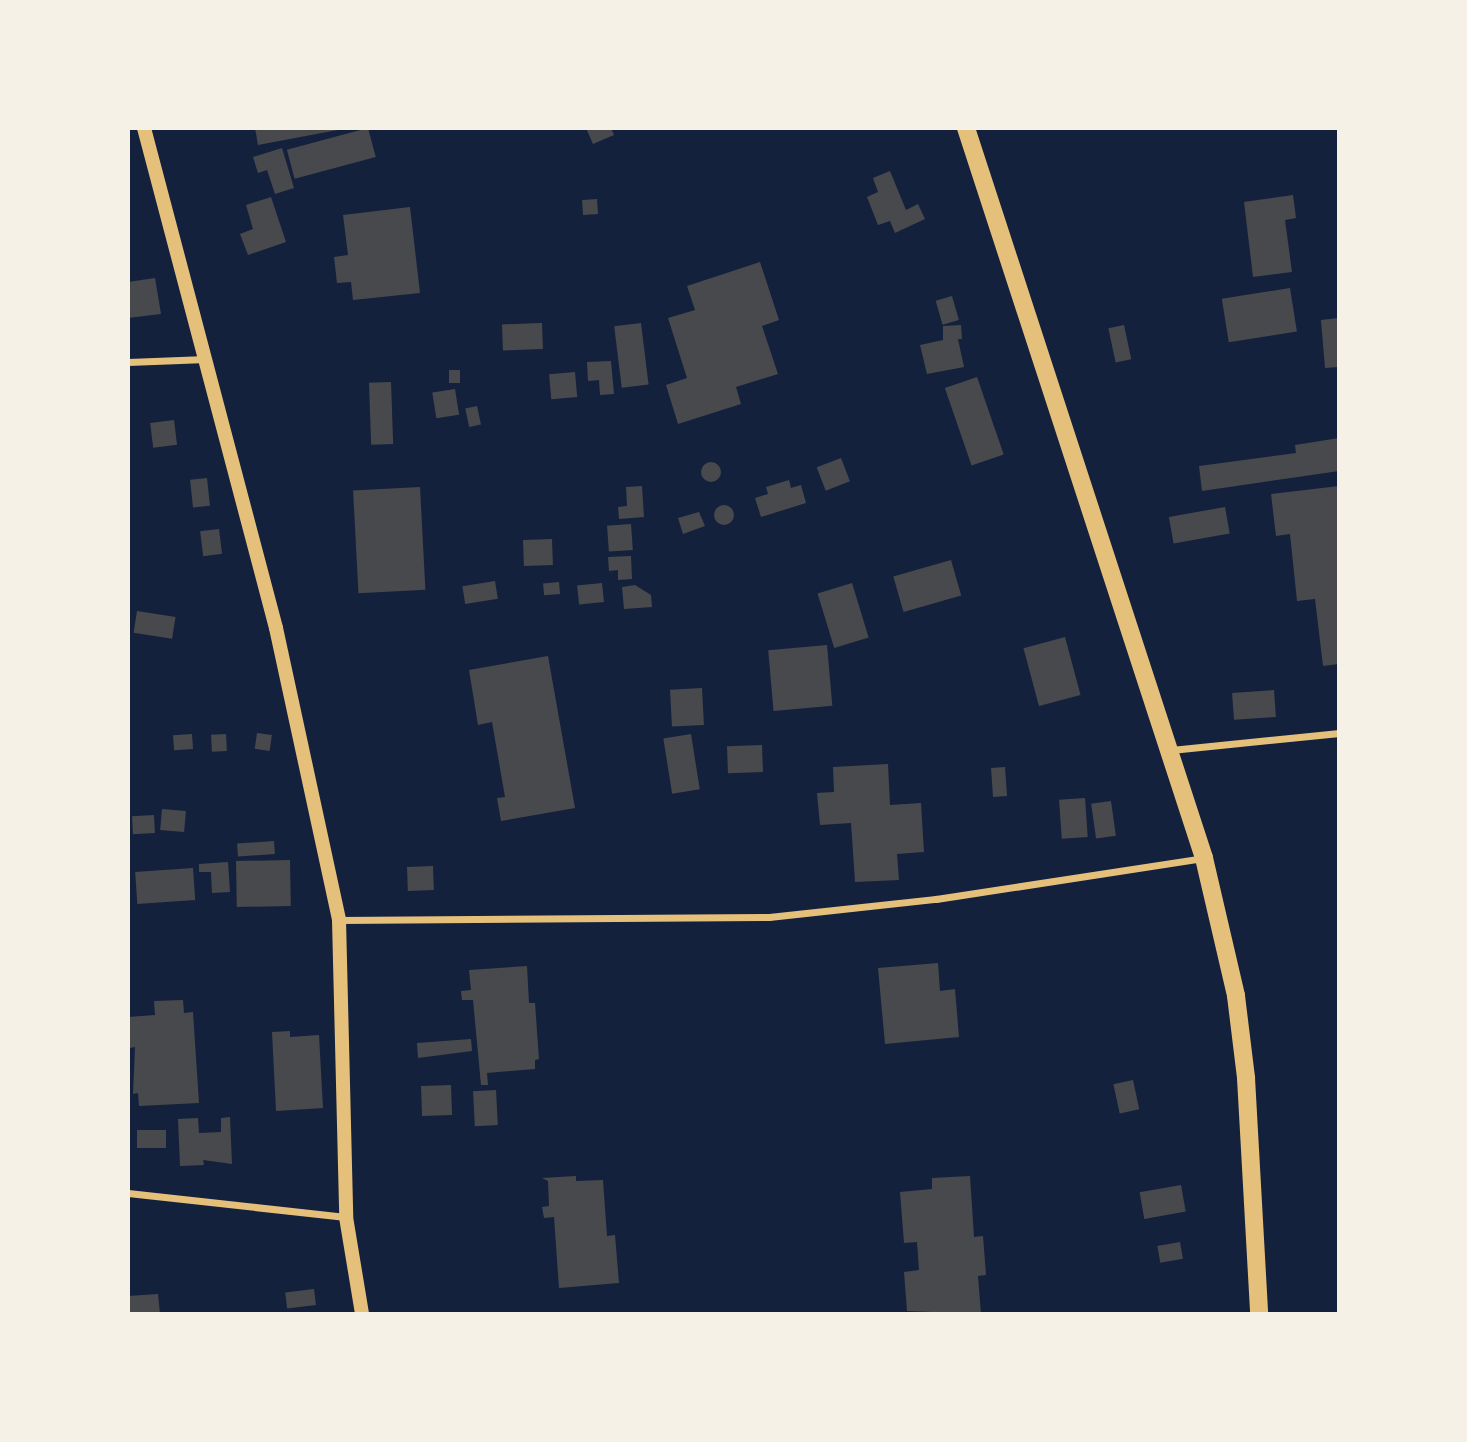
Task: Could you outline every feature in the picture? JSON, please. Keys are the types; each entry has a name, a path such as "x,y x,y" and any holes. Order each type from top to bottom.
{"main road":[{"path":"144,128 276,628 339,920 346,1217 362,1314"},
{"path":"966,128 1204,858 1236,996 1246,1078 1259,1314"}],"street":[{"path":"128,362 206,359"},
{"path":"1170,750 1339,733"},
{"path":"339,920 769,917 936,899 1204,858"},
{"path":"128,1193 346,1217"}],"building":[{"path":"255,128 343,128 343,129 258,145"},
{"path":"368,128 376,157 295,179 287,150"},
{"path":"586,128 611,128 614,135 593,144"},
{"path":"282,148 294,188 275,194 267,170 258,173 253,157"},
{"path":"890,171 906,210 918,204 925,219 895,233 890,221 878,225 867,197 878,192 873,178"},
{"path":"1293,195 1296,218 1285,220 1292,272 1253,277 1244,202"},
{"path":"271,197 286,242 248,255 240,234 253,229 246,205"},
{"path":"597,199 598,214 583,215 582,200"},
{"path":"410,207 420,293 353,300 351,282 337,283 334,257 348,255 343,215"},
{"path":"760,262 779,320 762,326 778,374 736,387 741,404 678,424 666,385 687,378 668,318 695,310 687,286"},
{"path":"155,278 161,314 128,318 128,282"},
{"path":"1290,288 1297,331 1229,342 1222,299"},
{"path":"952,296 959,320 943,325 936,301"},
{"path":"1339,318 1339,367 1325,368 1321,320"},
{"path":"542,323 543,349 503,350 502,324"},
{"path":"641,323 649,385 622,388 614,326"},
{"path":"961,325 962,339 958,339 964,367 927,374 920,345 943,340 943,326"},
{"path":"1124,325 1131,359 1116,363 1108,328"},
{"path":"611,361 614,394 600,395 599,380 588,381 587,362"},
{"path":"449,370 460,370 460,383 449,383"},
{"path":"575,372 577,397 551,399 549,374"},
{"path":"977,377 1004,455 972,466 945,388"},
{"path":"391,382 393,444 371,445 369,383"},
{"path":"455,389 459,415 436,418 432,393"},
{"path":"477,406 481,425 469,427 465,408"},
{"path":"174,420 177,445 153,448 150,423"},
{"path":"1339,438 1339,471 1202,491 1199,466 1296,453 1295,445"},
{"path":"841,458 850,481 826,491 817,467"},
{"path":"707,462 715,462 721,472 715,482 707,482 701,476 701,468"},
{"path":"207,478 210,506 193,508 190,480"},
{"path":"789,480 791,488 801,485 806,503 761,517 755,498 768,494 766,487"},
{"path":"642,486 644,517 619,519 618,507 627,506 626,487"},
{"path":"1339,486 1339,664 1323,666 1315,599 1297,601 1290,534 1276,536 1271,494"},
{"path":"420,487 425,590 358,593 353,491"},
{"path":"724,505 731,508 734,515 731,522 724,525 717,522 714,515 717,508"},
{"path":"1225,507 1230,534 1174,543 1169,517"},
{"path":"699,512 705,526 683,534 678,518"},
{"path":"631,524 633,550 609,552 607,526"},
{"path":"219,529 222,554 203,556 200,531"},
{"path":"552,539 553,565 524,566 523,540"},
{"path":"631,556 632,579 618,580 618,570 609,571 608,557"},
{"path":"951,560 961,596 904,612 893,577"},
{"path":"495,581 498,599 465,604 462,586"},
{"path":"559,582 560,594 544,595 543,583"},
{"path":"602,583 604,602 579,605 577,586"},
{"path":"852,583 869,638 834,648 818,594"},
{"path":"635,585 651,595 652,607 624,609 622,587"},
{"path":"137,611 176,617 172,639 134,633"},
{"path":"1065,637 1081,695 1039,706 1023,648"},
{"path":"827,645 832,706 774,711 768,650"},
{"path":"548,656 575,808 501,821 497,798 505,797 492,722 478,725 469,670"},
{"path":"702,688 704,725 672,727 670,690"},
{"path":"1274,690 1276,717 1234,720 1232,693"},
{"path":"257,733 272,735 270,751 255,749"},
{"path":"192,734 193,749 174,750 173,735"},
{"path":"226,734 227,751 212,752 211,735"},
{"path":"691,734 700,789 672,794 663,738"},
{"path":"762,745 763,772 728,773 727,746"},
{"path":"888,764 890,805 921,803 924,852 897,854 899,880 855,882 851,823 820,825 817,793 834,792 833,767"},
{"path":"1005,767 1007,796 993,797 991,768"},
{"path":"1085,798 1088,837 1062,839 1059,800"},
{"path":"1111,801 1116,836 1096,838 1091,804"},
{"path":"162,809 186,811 184,832 160,830"},
{"path":"154,815 155,833 133,834 132,816"},
{"path":"274,841 275,854 238,857 237,844"},
{"path":"290,860 291,906 237,907 236,861"},
{"path":"228,862 230,892 212,893 211,872 199,872 199,864"},
{"path":"433,866 434,890 408,891 407,867"},
{"path":"193,868 195,900 137,904 135,872"},
{"path":"938,963 940,991 955,989 959,1037 885,1044 878,968"},
{"path":"527,966 529,1003 535,1003 539,1059 535,1060 535,1069 487,1073 488,1085 481,1085 473,1000 462,1000 461,991 471,990 469,970"},
{"path":"183,1000 184,1013 193,1012 199,1103 139,1106 138,1093 133,1094 135,1047 130,1048 128,1017 155,1015 154,1001"},
{"path":"290,1031 290,1037 319,1035 323,1108 276,1111 272,1032"},
{"path":"471,1039 472,1051 418,1058 417,1043"},
{"path":"1133,1080 1139,1109 1120,1114 1113,1084"},
{"path":"451,1085 452,1115 422,1116 421,1086"},
{"path":"496,1090 498,1125 475,1126 473,1091"},
{"path":"230,1117 232,1164 203,1160 204,1165 180,1166 178,1119 198,1118 199,1133 221,1132 221,1118"},
{"path":"137,1130 166,1130 166,1148 137,1148"},
{"path":"576,1176 576,1181 603,1180 607,1236 615,1235 619,1283 559,1288 554,1217 544,1218 542,1207 549,1206 548,1181 542,1178"},
{"path":"970,1176 974,1237 983,1236 986,1275 978,1276 981,1314 907,1311 904,1272 919,1270 917,1242 904,1243 900,1192 932,1189 932,1178"},
{"path":"1181,1185 1186,1212 1144,1219 1140,1192"},
{"path":"1180,1242 1183,1259 1160,1263 1157,1246"},
{"path":"314,1289 316,1305 287,1308 285,1293"},
{"path":"158,1294 160,1314 128,1314 128,1296"}]}
